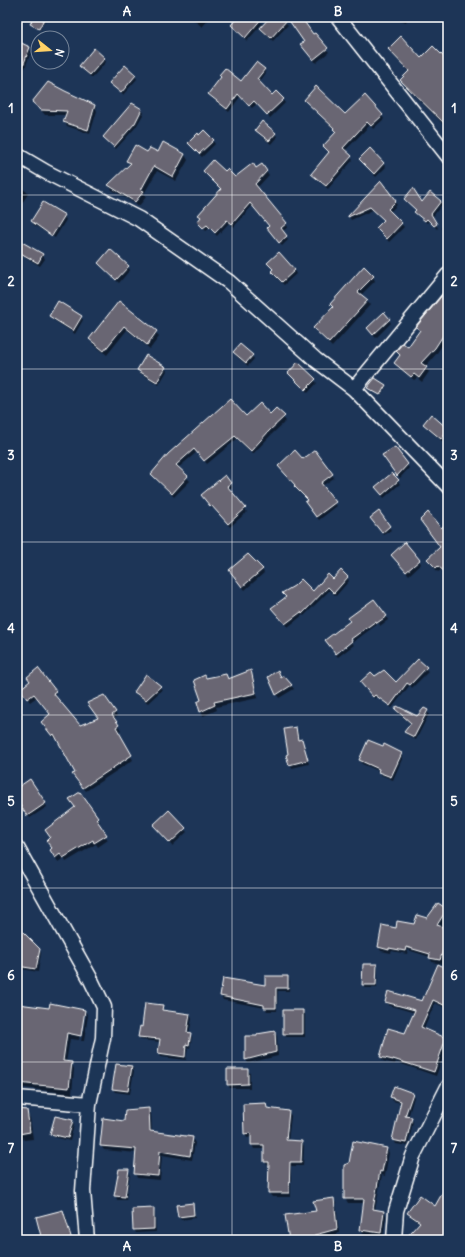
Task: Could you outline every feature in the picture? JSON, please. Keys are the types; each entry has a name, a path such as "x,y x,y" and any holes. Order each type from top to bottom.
{"street":[{"path":"338,17 448,156"},
{"path":"17,155 46,172 139,219 229,282 316,360 354,389 448,486"},
{"path":"354,389 448,275"},
{"path":"17,848 90,978 104,1007 103,1038 88,1104 83,1191 87,1240"},
{"path":"394,1240 396,1211 413,1156 448,1087"},
{"path":"17,1098 88,1104"}],"building":[{"path":"34,17 45,17 39,29 30,24"},
{"path":"238,17 263,17 245,38 231,25"},
{"path":"270,17 301,17 313,34 315,33 328,48 313,60 300,44 304,42 288,19 271,38 260,28"},
{"path":"401,36 421,58 433,46 448,61 448,127 400,80 409,71 388,49"},
{"path":"17,41 30,47 17,79"},
{"path":"94,48 105,58 90,75 79,66"},
{"path":"256,62 265,69 257,79 272,95 276,91 284,99 267,115 254,101 249,106 238,94 227,109 208,94 221,77 219,75 225,68 241,81"},
{"path":"125,65 136,75 121,93 109,83"},
{"path":"48,82 95,105 88,130 63,122 67,111 41,110 32,102"},
{"path":"316,86 345,114 365,95 383,115 371,126 367,122 343,148 352,156 326,186 311,174 329,152 323,146 336,132 333,129 334,128 304,100"},
{"path":"132,103 142,109 135,123 114,147 103,137"},
{"path":"262,121 276,133 269,141 255,130"},
{"path":"204,130 214,140 199,154 188,143 198,133 199,135"},
{"path":"163,142 185,154 173,177 154,166 141,190 144,191 135,202 108,185 131,163 126,161 135,145 147,152 150,148 158,152"},
{"path":"370,148 384,163 374,174 359,159"},
{"path":"213,160 225,171 227,169 235,177 253,163 256,168 262,164 267,171 255,184 287,223 281,228 287,236 279,243 267,228 269,226 250,203 232,224 227,220 215,233 207,225 203,228 197,222 201,217 198,215 221,189 203,171"},
{"path":"381,181 396,201 388,209 402,223 387,239 376,228 384,220 370,207 348,217"},
{"path":"413,188 422,202 430,192 441,201 431,214 437,224 434,226 427,219 425,221 414,212 416,210 404,199"},
{"path":"43,202 65,215 52,236 31,221"},
{"path":"22,242 43,254 38,263 17,251"},
{"path":"110,249 129,266 116,280 98,263"},
{"path":"279,252 295,270 282,282 271,271 273,269 267,263"},
{"path":"364,266 374,276 358,292 368,300 329,343 313,328 333,307 330,304"},
{"path":"448,288 448,328 435,348 421,363 427,367 419,378 414,374 411,377 394,363 400,355 396,351 403,343 408,347 420,330 416,327"},
{"path":"58,301 82,316 73,331 49,316"},
{"path":"119,301 157,331 147,345 124,326 104,351 89,339"},
{"path":"384,312 390,319 373,335 367,328"},
{"path":"240,344 253,355 246,363 233,352"},
{"path":"146,355 166,367 157,382 137,370"},
{"path":"298,362 316,379 305,390 288,373"},
{"path":"375,378 386,385 380,395 367,388"},
{"path":"230,399 246,416 260,403 270,414 276,408 285,416 251,451 235,436 204,461 194,449 176,465 188,476 172,494 151,474 168,454"},
{"path":"431,414 448,429 441,439 423,424"},
{"path":"395,447 408,464 397,476 382,455"},
{"path":"295,450 303,459 315,450 333,474 321,483 336,502 316,517 305,502 308,500 294,486 295,485 278,466"},
{"path":"392,473 399,480 382,495 375,487"},
{"path":"225,475 231,483 227,486 246,508 228,524 201,495"},
{"path":"379,511 390,526 382,533 370,518"},
{"path":"428,512 441,528 448,522 448,575 438,566 436,568 427,559 440,547 420,520"},
{"path":"405,542 420,560 406,572 391,555"},
{"path":"248,554 263,569 242,587 229,570"},
{"path":"341,570 348,577 334,593 328,587 302,614 301,612 285,624 271,608 286,597 282,593 294,586 301,579 313,591 328,574 333,579"},
{"path":"374,599 387,616 377,623 376,621 351,639 352,641 336,654 325,640 350,621 348,618"},
{"path":"418,659 427,667 410,685 407,683 390,706 375,695 373,697 360,682 371,672 375,676 384,670 396,682"},
{"path":"38,668 56,691 53,693 80,725 98,718 87,703 104,695 116,712 112,715 119,725 116,727 132,755 83,788 72,774 75,773 54,734 52,736 41,722 50,714 34,694 27,699 20,689 30,681 27,677"},
{"path":"251,670 256,693 214,702 215,705 200,712 197,702 201,700 194,680 205,675 206,678 226,674 228,679"},
{"path":"278,670 281,678 284,676 292,685 276,695 268,677"},
{"path":"146,674 161,686 146,700 134,692"},
{"path":"397,706 417,716 424,708 428,710 414,737 404,732 411,723 395,709"},
{"path":"296,727 298,740 302,739 308,760 289,765 286,755 288,754 284,729"},
{"path":"368,740 383,746 384,744 402,753 391,777 378,772 379,769 359,760"},
{"path":"30,779 46,803 27,816 17,800 17,788"},
{"path":"80,792 98,817 96,819 107,835 94,843 93,840 63,858 60,854 55,858 50,850 52,848 46,841 50,837 45,830 75,807 69,799"},
{"path":"169,810 186,828 170,843 153,825"},
{"path":"438,903 447,909 437,925 448,929 448,935 440,960 429,958 430,954 406,947 405,951 389,948 389,950 378,947 382,925 396,928 397,921 414,924 417,915 427,918"},
{"path":"17,926 40,949 36,969 17,966"},
{"path":"363,964 377,964 376,985 362,985"},
{"path":"438,964 448,969 448,1007 433,1000 421,1027 446,1038 434,1072 393,1059 380,1057 388,1028 405,1033 415,1010 385,1002 388,991 422,1001"},
{"path":"265,976 288,976 288,988 276,988 276,1008 264,1008 264,1005 220,996 223,978 265,985"},
{"path":"50,1003 85,1010 81,1036 67,1033 63,1061 72,1062 69,1088 17,1083 18,1004 49,1008"},
{"path":"145,1003 163,1005 162,1010 190,1014 187,1032 191,1033 189,1045 186,1044 185,1057 158,1053 160,1039 138,1037 140,1026 142,1027"},
{"path":"283,1010 303,1010 303,1034 283,1034"},
{"path":"275,1031 276,1052 245,1060 245,1036 257,1036 257,1034"},
{"path":"116,1064 132,1066 128,1091 112,1089"},
{"path":"227,1069 248,1069 248,1084 227,1085"},
{"path":"394,1086 413,1093 405,1116 412,1117 406,1143 392,1140 401,1101 390,1097"},
{"path":"266,1103 267,1108 289,1111 286,1140 302,1141 301,1162 290,1162 289,1193 268,1193 269,1162 264,1162 264,1145 251,1145 251,1133 244,1134 243,1104"},
{"path":"149,1108 150,1131 193,1137 190,1156 160,1151 158,1176 134,1174 136,1149 100,1146 103,1118 124,1121 125,1110"},
{"path":"17,1109 27,1110 30,1132 19,1134"},
{"path":"55,1116 73,1120 68,1138 50,1134"},
{"path":"353,1141 387,1148 382,1172 380,1171 373,1209 384,1211 381,1233 360,1230 364,1199 344,1199 344,1165 349,1163"},
{"path":"119,1169 129,1169 125,1197 114,1196"},
{"path":"448,1183 448,1240 404,1240 420,1222 407,1213 420,1195 435,1206"},
{"path":"334,1198 337,1229 315,1235 316,1240 289,1240 285,1215 316,1211 313,1201"},
{"path":"193,1203 194,1215 178,1217 176,1205"},
{"path":"154,1208 154,1229 133,1230 132,1209"},
{"path":"63,1210 72,1240 42,1240 36,1217"}]}
